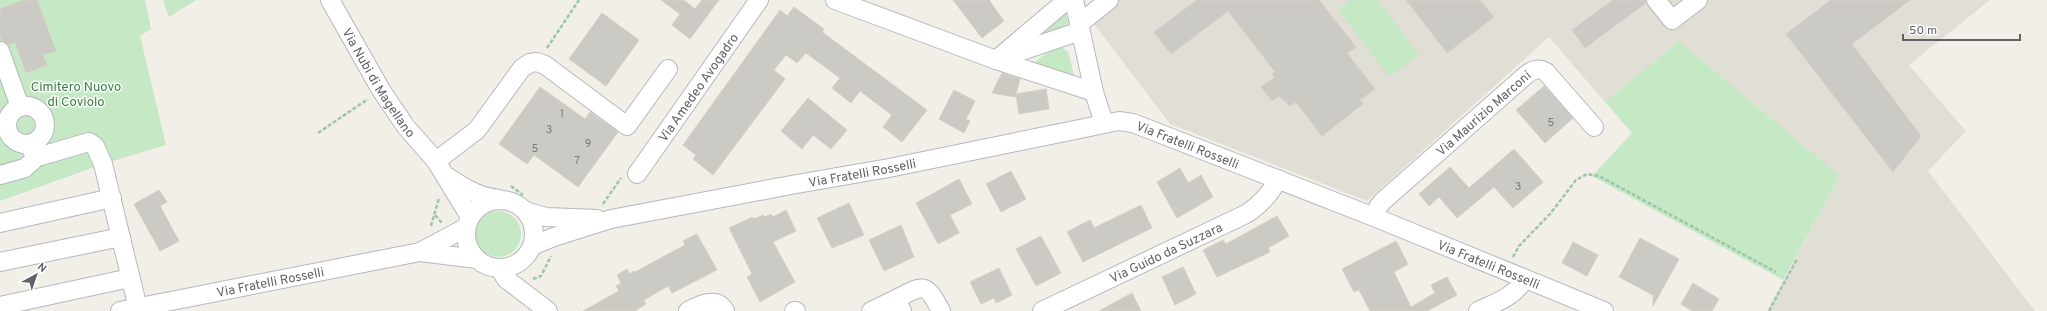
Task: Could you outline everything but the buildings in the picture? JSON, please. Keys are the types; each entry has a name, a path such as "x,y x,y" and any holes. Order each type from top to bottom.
{"street":[{"name":"Via Nubi di Magellano","path":"330,0 381,90 406,126 440,168 465,189 487,198 498,199"},
{"name":"Via Amedeo Avogadro","path":"637,174 759,0"},
{"path":"835,0 996,60 1094,92"},
{"path":"996,60 1067,0"},
{"path":"1074,0 1094,92 1104,123"},
{"path":"996,60 1080,27 1109,0"},
{"path":"1656,0 1672,20 1698,0"},
{"path":"0,51 20,107"},
{"path":"440,168 477,130 516,75 530,63 537,62 545,65 627,126 668,70"},
{"name":"Via Maurizio Marconi","path":"1374,217 1378,207 1383,201 1526,75 1535,69 1546,72 1594,127"},
{"path":"0,175 25,168 33,150 34,142 43,133 44,121 38,110 26,106 20,107 10,114 7,126 11,137 33,150 89,142 95,146 103,164 138,308"},
{"name":"Via Fratelli Rosselli","path":"120,311 420,252 476,260 483,264 499,268 508,268 527,253 554,237 612,219 755,185 889,168 1119,121 1134,123 1278,179 1374,217 1524,280 1604,311"},
{"name":"Via Nubi di Magellano","path":"440,168 468,222"},
{"name":"Via Guido da Suzzara","path":"1042,311 1246,214 1260,205 1271,192 1278,179"},
{"path":"0,224 112,198"},
{"name":"Via Fratelli Rosselli","path":"420,252 468,222 482,204 498,199 517,204 525,211 546,217 612,219"},
{"path":"525,211 534,227 527,253 530,296"},
{"path":"468,222 468,248 476,260"},
{"path":"0,262 121,236"},
{"path":"499,268 506,279 548,311"},
{"path":"0,306 130,278"},
{"path":"1478,311 1507,297 1518,289 1524,280"},
{"path":"871,311 899,305 917,289 926,289 933,296 940,311"},
{"path":"688,311 710,302 716,303 725,311"}],"path":[{"path":"537,62 579,0"},
{"path":"318,133 381,90"},
{"path":"1507,272 1519,246 1550,214 1576,180 1587,174 1599,176 1776,272"},
{"path":"1769,311 1797,259"}],"shaded area":[{"path":"1109,0 1990,0 1909,65 1966,131 1928,171 2035,311 1767,311 1840,176 1679,41 1605,102 1549,37 1367,201 1170,124 1088,16"}],"green space":[{"name":"Cimitero Nuovo di Coviolo","path":"0,0 145,0 151,29 140,36 166,145 103,164 0,201"},
{"path":"163,0 196,0 169,17"},
{"path":"1350,0 1378,0 1419,55 1389,77 1338,9"},
{"path":"1065,11 1069,23 1046,35 1043,28"},
{"path":"1679,41 1840,176 1783,280 1592,176 1632,133 1605,102"},
{"path":"1058,44 1068,52 1075,79 1035,62"},
{"path":"494,211 502,211 511,215 517,221 521,234 517,247 511,253 502,257 494,257 485,253 479,247 475,238 475,230 479,221 485,215"}]}
